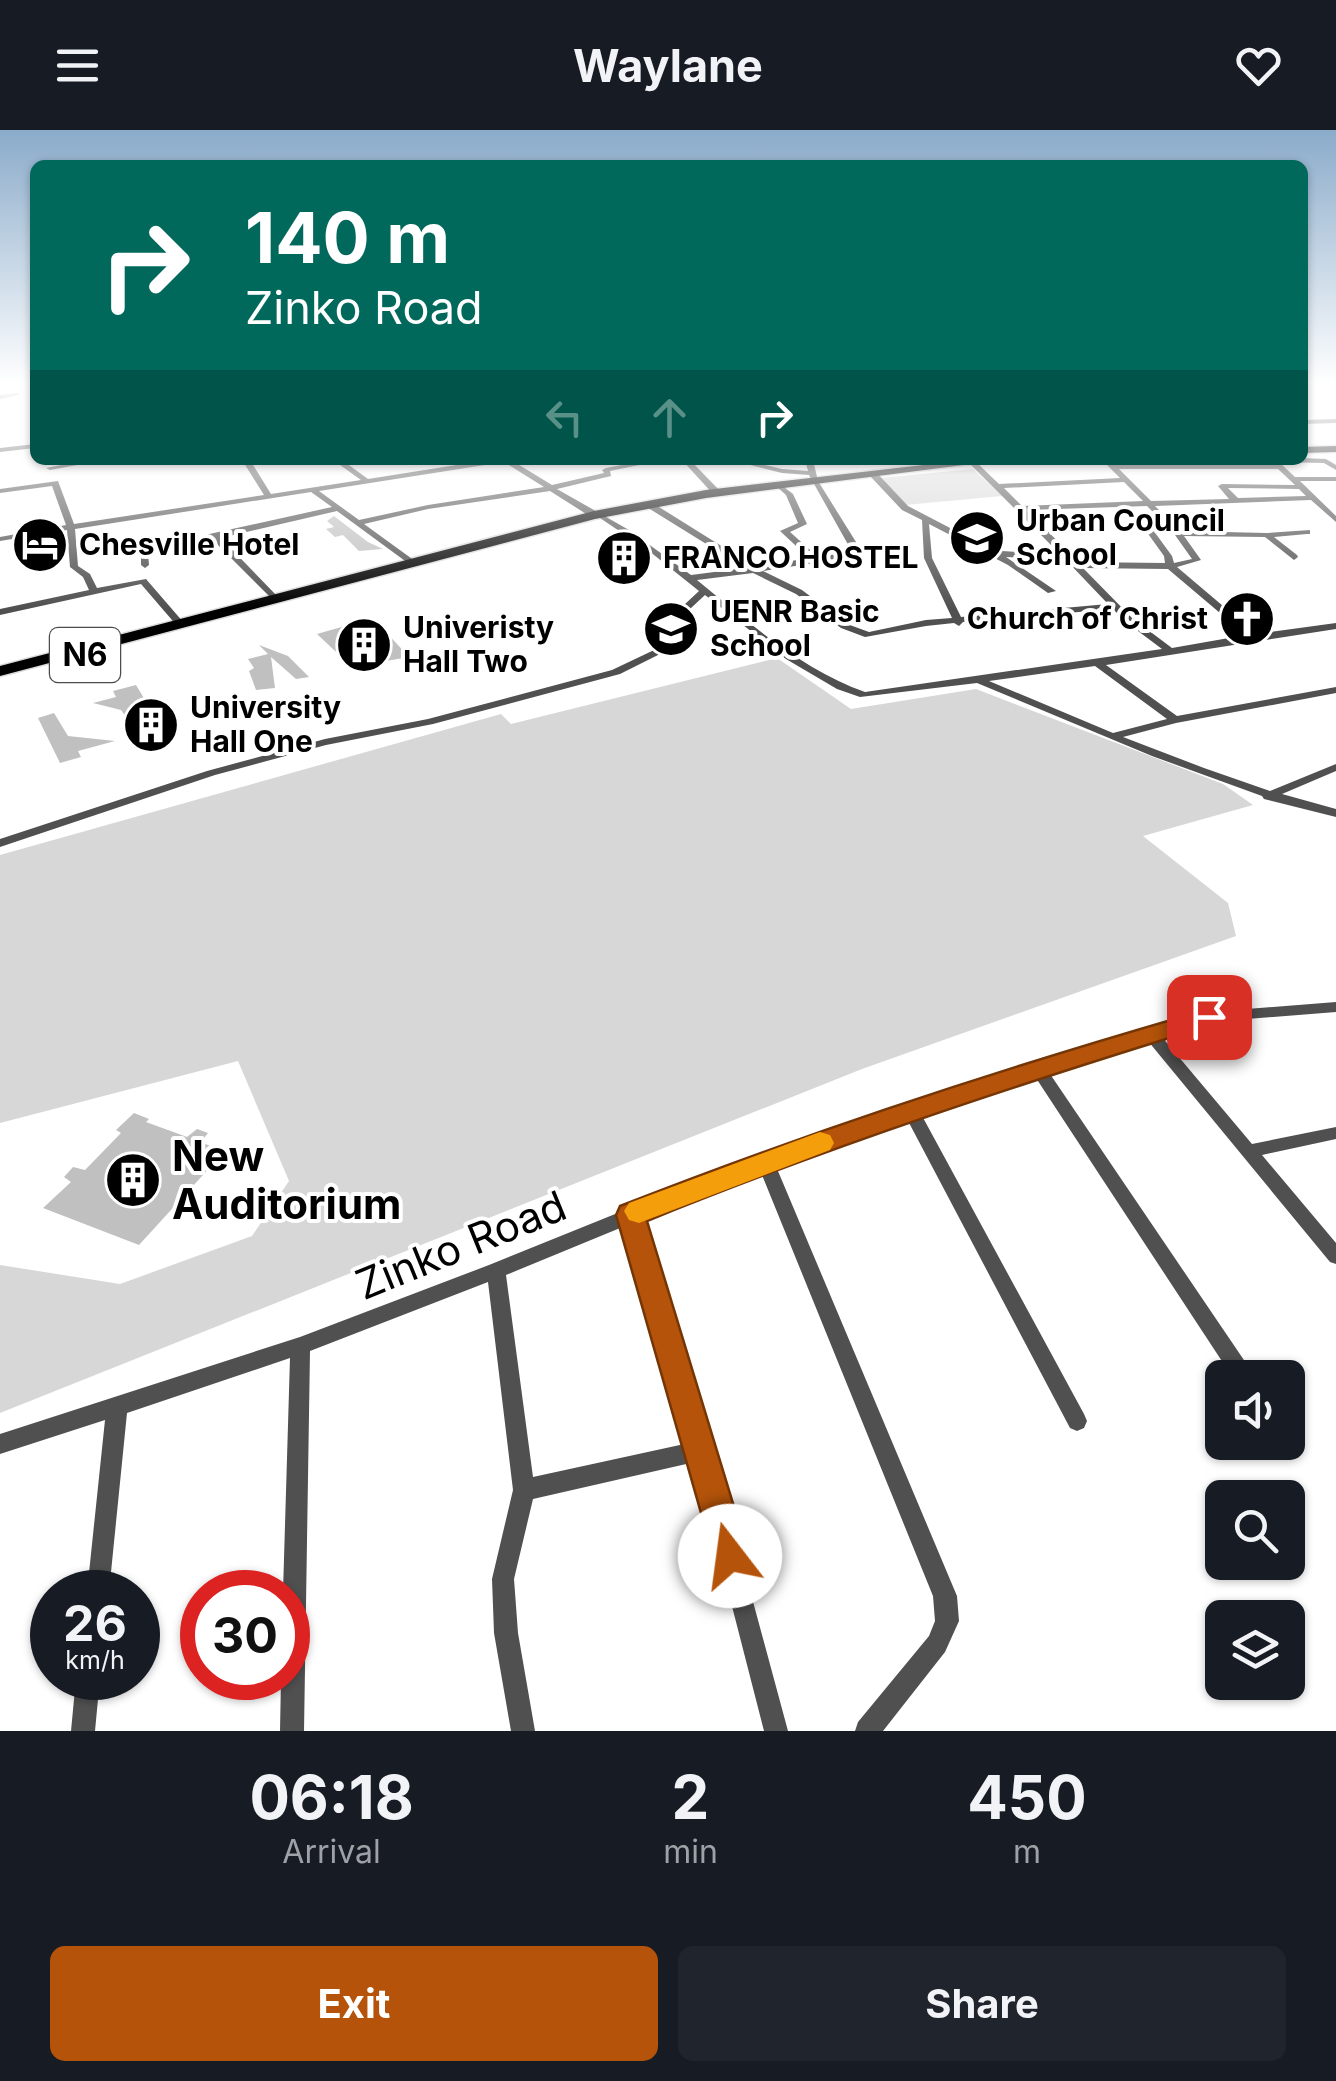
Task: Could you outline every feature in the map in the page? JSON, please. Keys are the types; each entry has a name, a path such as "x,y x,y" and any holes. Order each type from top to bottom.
{"main road":[{"name":"N6","path":"0,674 597,515 780,486 813,477 941,465"}],"street":[{"path":"1308,461 1326,461 1336,468"},
{"path":"49,465 70,527 74,567 87,576 94,591"},
{"path":"249,465 269,496"},
{"path":"344,465 365,479"},
{"path":"0,539 467,465"},
{"path":"512,465 597,515 690,578 790,655 846,690 882,695 1336,626"},
{"path":"358,523 412,510 551,488 633,465"},
{"path":"691,465 717,493"},
{"path":"756,465 813,477"},
{"path":"690,578 818,562 854,549 813,477 810,465"},
{"path":"975,465 1115,606 1168,649"},
{"path":"1075,565 1170,566 1196,560 1178,533 1112,465"},
{"path":"1277,465 1336,520"},
{"path":"1115,467 1280,468"},
{"path":"873,474 905,508 1023,569 1051,591"},
{"path":"1236,500 1222,486 1336,479"},
{"path":"997,486 1128,480"},
{"path":"0,492 55,482"},
{"path":"780,486 803,524 784,530 818,562"},
{"path":"312,489 412,563"},
{"path":"1020,508 1312,498"},
{"path":"648,504 754,570 800,592 844,626 868,634 926,622 959,623 1115,606"},
{"path":"145,565 144,551 339,508"},
{"path":"1162,515 1140,517 1168,556 1170,566 1254,637"},
{"path":"925,521 928,558 959,623"},
{"path":"1178,533 1307,532"},
{"path":"1268,534 1294,557"},
{"path":"215,536 275,599"},
{"path":"991,553 1065,558"},
{"path":"0,612 143,580 175,627"},
{"path":"0,843 211,773 325,742 429,722 616,672 655,653 670,638 687,607 705,590"},
{"path":"1097,663 1175,720"},
{"path":"980,680 1266,796 1336,813"},
{"path":"1112,736 1336,690"},
{"path":"1266,796 1336,767"},
{"name":"Zinko Road","path":"0,1444 300,1346 765,1161 1038,1068 1209,1017 1336,1008"},
{"path":"1152,1034 1336,1256"},
{"path":"1038,1068 1232,1360"},
{"path":"912,1112 1077,1422"},
{"path":"1250,1151 1336,1133"},
{"path":"765,1161 945,1596 946,1621 937,1644 867,1731"},
{"path":"630,1215 702,1450 776,1731"},
{"path":"496,1271 524,1490 503,1579 506,1632 523,1731"},
{"path":"292,1731 300,1346"},
{"path":"100,1570 118,1406"},
{"path":"524,1490 702,1450"},
{"path":"83,1731 86,1700"}],"shaded area":[{"path":"973,469 1002,496 905,505 880,478"},
{"path":"777,658 851,709 976,689 1223,784 1253,805 1143,836 1228,903 1236,936 862,1069 0,1413 0,1265 120,1284 252,1236 289,1181 238,1061 0,1123 0,855 501,714 511,724"}],"building":[{"path":"334,516 383,549 359,551 343,535 335,537 326,529 334,527 327,521"},
{"name":"Univeristy Hall Two","path":"373,618 409,657 352,667 317,634"},
{"path":"259,645 288,656 309,677 296,679 271,657 275,688 256,690 249,671 254,668 248,659 268,654"},
{"path":"136,685 162,728 138,734 121,710 93,703 116,697 113,691"},
{"path":"54,713 68,736 115,741 78,751 81,757 60,763 38,718"},
{"name":"New Auditorium","path":"134,1113 149,1119 146,1122 187,1137 197,1129 208,1133 201,1142 224,1152 139,1245 43,1208 71,1182 64,1177 73,1167 85,1170 121,1133 116,1130"}],"slow traffic":[{"path":"639,1211 820,1143"}],"place":[{"name":"Urban Council School","path":"977,538"},
{"name":"Chesville Hotel","path":"40,545"},
{"name":"FRANCO HOSTEL","path":"624,558"},
{"name":"Church of Christ","path":"1247,619"},
{"name":"UENR Basic School","path":"671,629"},
{"name":"Univeristy Hall Two","path":"364,645"},
{"name":"University Hall One","path":"151,725"},
{"name":"New Auditorium","path":"133,1180"}],"route":[{"path":"730,1556 630,1215 765,1161 1038,1068 1209,1017"}]}
